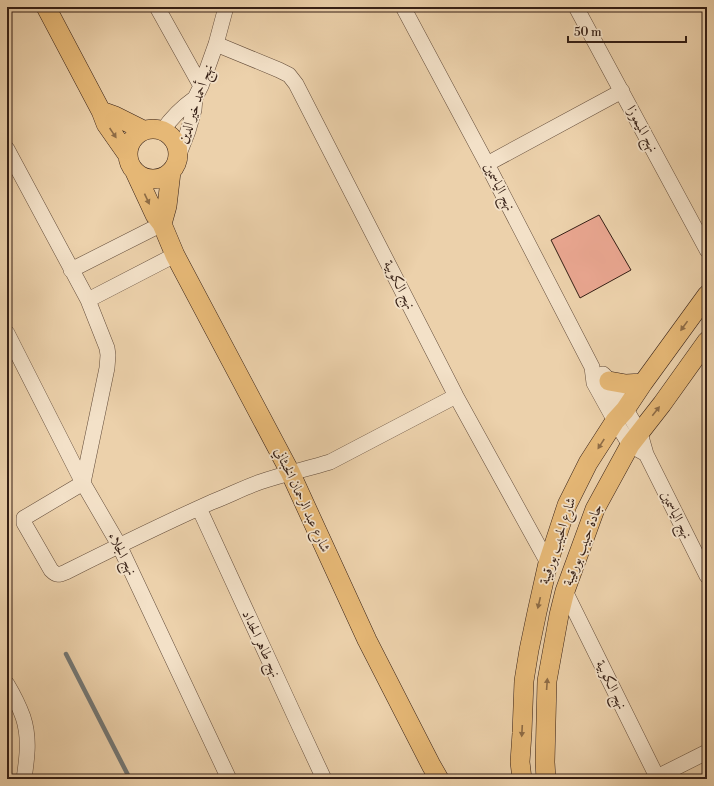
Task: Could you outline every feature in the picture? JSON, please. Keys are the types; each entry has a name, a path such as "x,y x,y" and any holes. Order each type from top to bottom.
{"main road":[{"path":"46,7 101,111 106,124 127,154"},
{"path":"101,111 115,116 143,130"},
{"path":"153,128 162,130 171,136 177,144 177,164 171,172 163,177 153,180 143,178 135,172 129,164 127,154 129,144 134,136 143,130 153,128"},
{"name":"شارع عبد الرحمان الخبثاني","path":"135,172 154,215 162,224 175,255 290,472 367,640 439,779"},
{"path":"162,224 167,206 171,172"},
{"name":"شارع الحبيب بورقيبة","path":"522,779 520,762 524,681 548,563 567,505 588,463 620,415 707,295"},
{"name":"جادة حبيب بورقيبة","path":"546,779 547,681 565,591 595,509 638,444 662,404 707,341"},
{"path":"609,381 626,384 643,383"}],"street":[{"path":"157,7 198,92 173,116 162,130"},
{"name":"نهج أحمد خير الدين","path":"178,154 190,124 198,92 216,44 226,7"},
{"name":"نهج الياسمين","path":"403,7 487,164 592,367 594,383 620,415 638,444 707,576"},
{"name":"نهج الميموزا","path":"576,7 707,250"},
{"name":"نهج الكوبية","path":"216,44 279,70 289,75 296,84 456,396 548,563"},
{"path":"487,164 622,91"},
{"path":"7,148 88,300 107,348 108,356 107,368 83,483 24,518 24,523 51,570 55,574 59,575 66,572 118,545 259,482 290,472 312,468 330,462 456,396"},
{"path":"71,270 162,224"},
{"path":"88,300 175,255"},
{"name":"نهج الجلاء","path":"7,333 83,483 118,545 229,779"},
{"name":"نهج الياسمين","path":"592,367 605,376 609,381 620,415"},
{"name":"نهج طاهر الحداد","path":"199,508 324,779"},
{"name":"نهج الكوبية","path":"565,591 657,778"},
{"path":"7,684 23,717 27,734 27,754 24,779"},
{"path":"657,778 707,752"}],"building":[{"path":"599,215 631,270 580,298 551,240"}],"waterway":[{"path":"66,654 130,779"}]}
